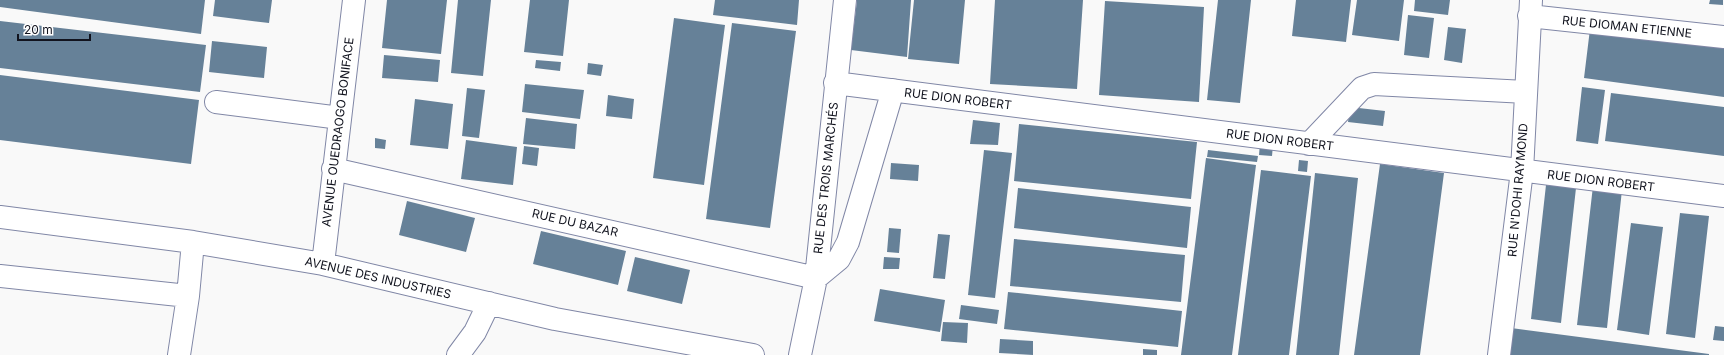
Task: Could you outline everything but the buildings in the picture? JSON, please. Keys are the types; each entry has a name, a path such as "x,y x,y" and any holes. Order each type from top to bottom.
{"street":[{"name":"AVENUE OUEDRAOGO BONIFACE","path":"323,264 354,0"},
{"name":"RUE DES TROIS MARCHÉS","path":"800,355 816,278 835,83 845,0"},
{"name":"RUE DIOMAN ETIENNE","path":"1530,8 1724,37"},
{"name":"RUE N'DOHI RAYMOND","path":"1499,355 1522,171 1530,8"},
{"name":"RUE DION ROBERT","path":"835,83 1724,196"},
{"path":"1308,144 1362,88 1374,84 1526,92"},
{"path":"816,278 839,259 848,242 893,90"},
{"path":"216,102 340,118"},
{"name":"RUE DU BAZAR","path":"333,169 816,278"},
{"name":"AVENUE DES INDUSTRIES","path":"0,217 193,242 323,264 555,319 754,355"},
{"path":"179,355 188,296 193,242"},
{"path":"0,276 188,296"},
{"path":"458,355 462,346 475,332 490,303"}]}
